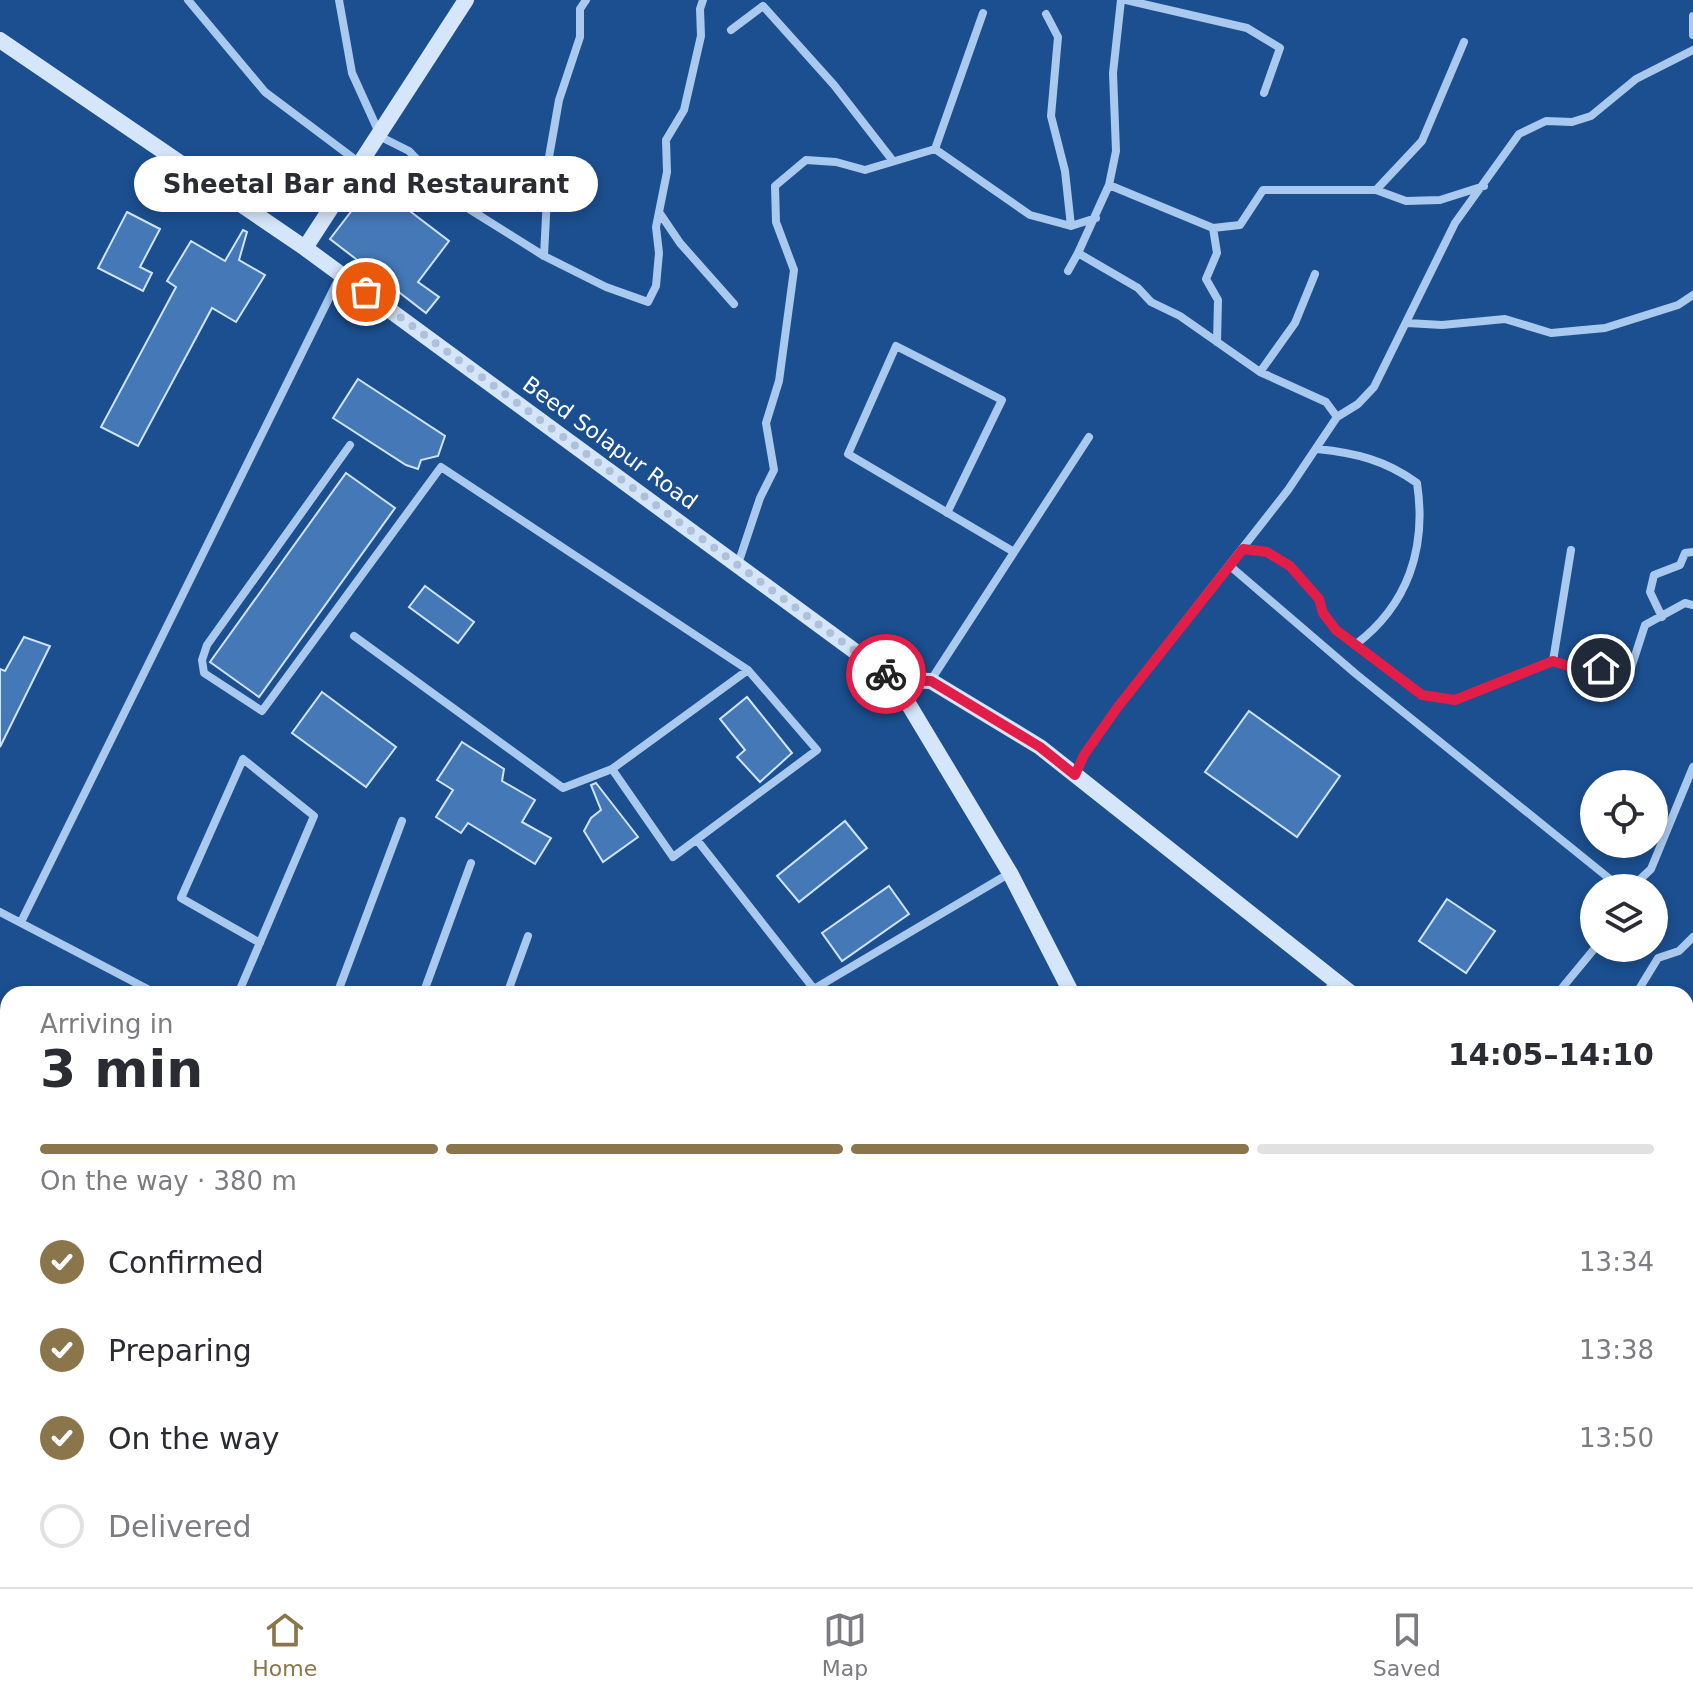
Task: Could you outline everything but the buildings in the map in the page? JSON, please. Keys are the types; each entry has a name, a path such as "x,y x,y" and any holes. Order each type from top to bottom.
{"main road":[{"path":"305,248 381,137 466,0"},
{"name":"Beed Solapur Road","path":"0,40 305,248 894,680 1010,873 1068,986"},
{"path":"894,680 931,681 1040,747 1329,986"}],"street":[{"path":"188,0 265,92 362,165"},
{"path":"339,0 352,73 381,137 409,151 458,202 544,256 606,287 648,302 656,286 658,211 667,172 666,140 684,110 701,36 700,9 703,0"},
{"path":"544,256 549,157 559,100 580,37 580,9 586,0"},
{"path":"1068,271 1096,218 1109,185 1116,151 1113,73 1124,0 1247,28 1280,48 1264,93"},
{"path":"731,30 763,6 834,85 893,161"},
{"path":"935,149 983,13"},
{"path":"1046,14 1058,37 1051,116 1065,171 1071,226"},
{"path":"1693,16 1693,35"},
{"path":"1376,190 1422,141 1464,42"},
{"path":"1075,775 1084,755 1117,708 1243,549 1337,417 1358,404 1374,387 1455,223 1519,134 1546,121 1572,122 1591,116 1636,79 1693,50"},
{"path":"935,149 1030,215 1071,226 1096,218"},
{"path":"738,564 760,498 774,470 766,423 779,381 794,270 776,222 775,186 806,160 836,162 865,170 935,149"},
{"path":"1109,185 1213,228 1240,225 1263,190 1376,190 1406,201 1440,200 1484,186"},
{"path":"658,211 680,243 734,304"},
{"path":"1213,228 1217,253 1206,279 1218,300 1217,342"},
{"path":"1078,253 1138,288 1151,302 1180,316 1260,372 1326,402 1337,417"},
{"path":"21,922 341,274"},
{"path":"1260,372 1295,323 1315,274"},
{"path":"1407,323 1442,325 1505,319 1551,333 1605,328 1678,305 1693,295"},
{"path":"947,513 1002,400 896,346 848,454 947,513 1014,552"},
{"path":"931,681 1089,437"},
{"path":"350,445 207,645 202,660 204,673 262,711 441,467 748,670 817,750 673,857 612,769"},
{"path":"1317,449 1360,454 1394,467 1417,483 1420,530 1410,575 1399,599 1369,635 1355,645"},
{"path":"1243,549 1267,552 1290,566 1319,599 1323,613 1336,630 1422,695 1441,700 1476,695 1500,681 1553,661 1574,668 1631,668 1645,625 1685,603 1693,605"},
{"path":"1553,661 1571,550"},
{"path":"1662,617 1650,592 1654,575 1680,565 1685,553 1693,552"},
{"path":"1230,566 1356,674 1604,874"},
{"path":"354,636 563,788 612,769 748,670"},
{"path":"241,986 260,943 314,816 243,759 181,898 260,943"},
{"path":"1646,874 1651,869 1693,767"},
{"path":"340,986 402,821"},
{"path":"697,840 812,986"},
{"path":"426,986 471,863"},
{"path":"819,986 1010,873"},
{"path":"0,912 142,986"},
{"path":"510,986 528,936"},
{"path":"1641,986 1658,958 1679,951 1693,937"},
{"path":"1564,986 1583,962"}],"way so far":[{"path":"366,292 886,674"}],"place":[{"name":"Sheetal Bar and Restaurant","path":"366,292"}],"route":[{"path":"886,674 894,680 931,681 1040,747 1075,775 1084,755 1117,708 1243,549 1267,552 1290,566 1319,599 1323,613 1336,630 1382,668 1422,695 1441,700 1476,695 1500,681 1553,661 1574,668 1601,668"}]}
